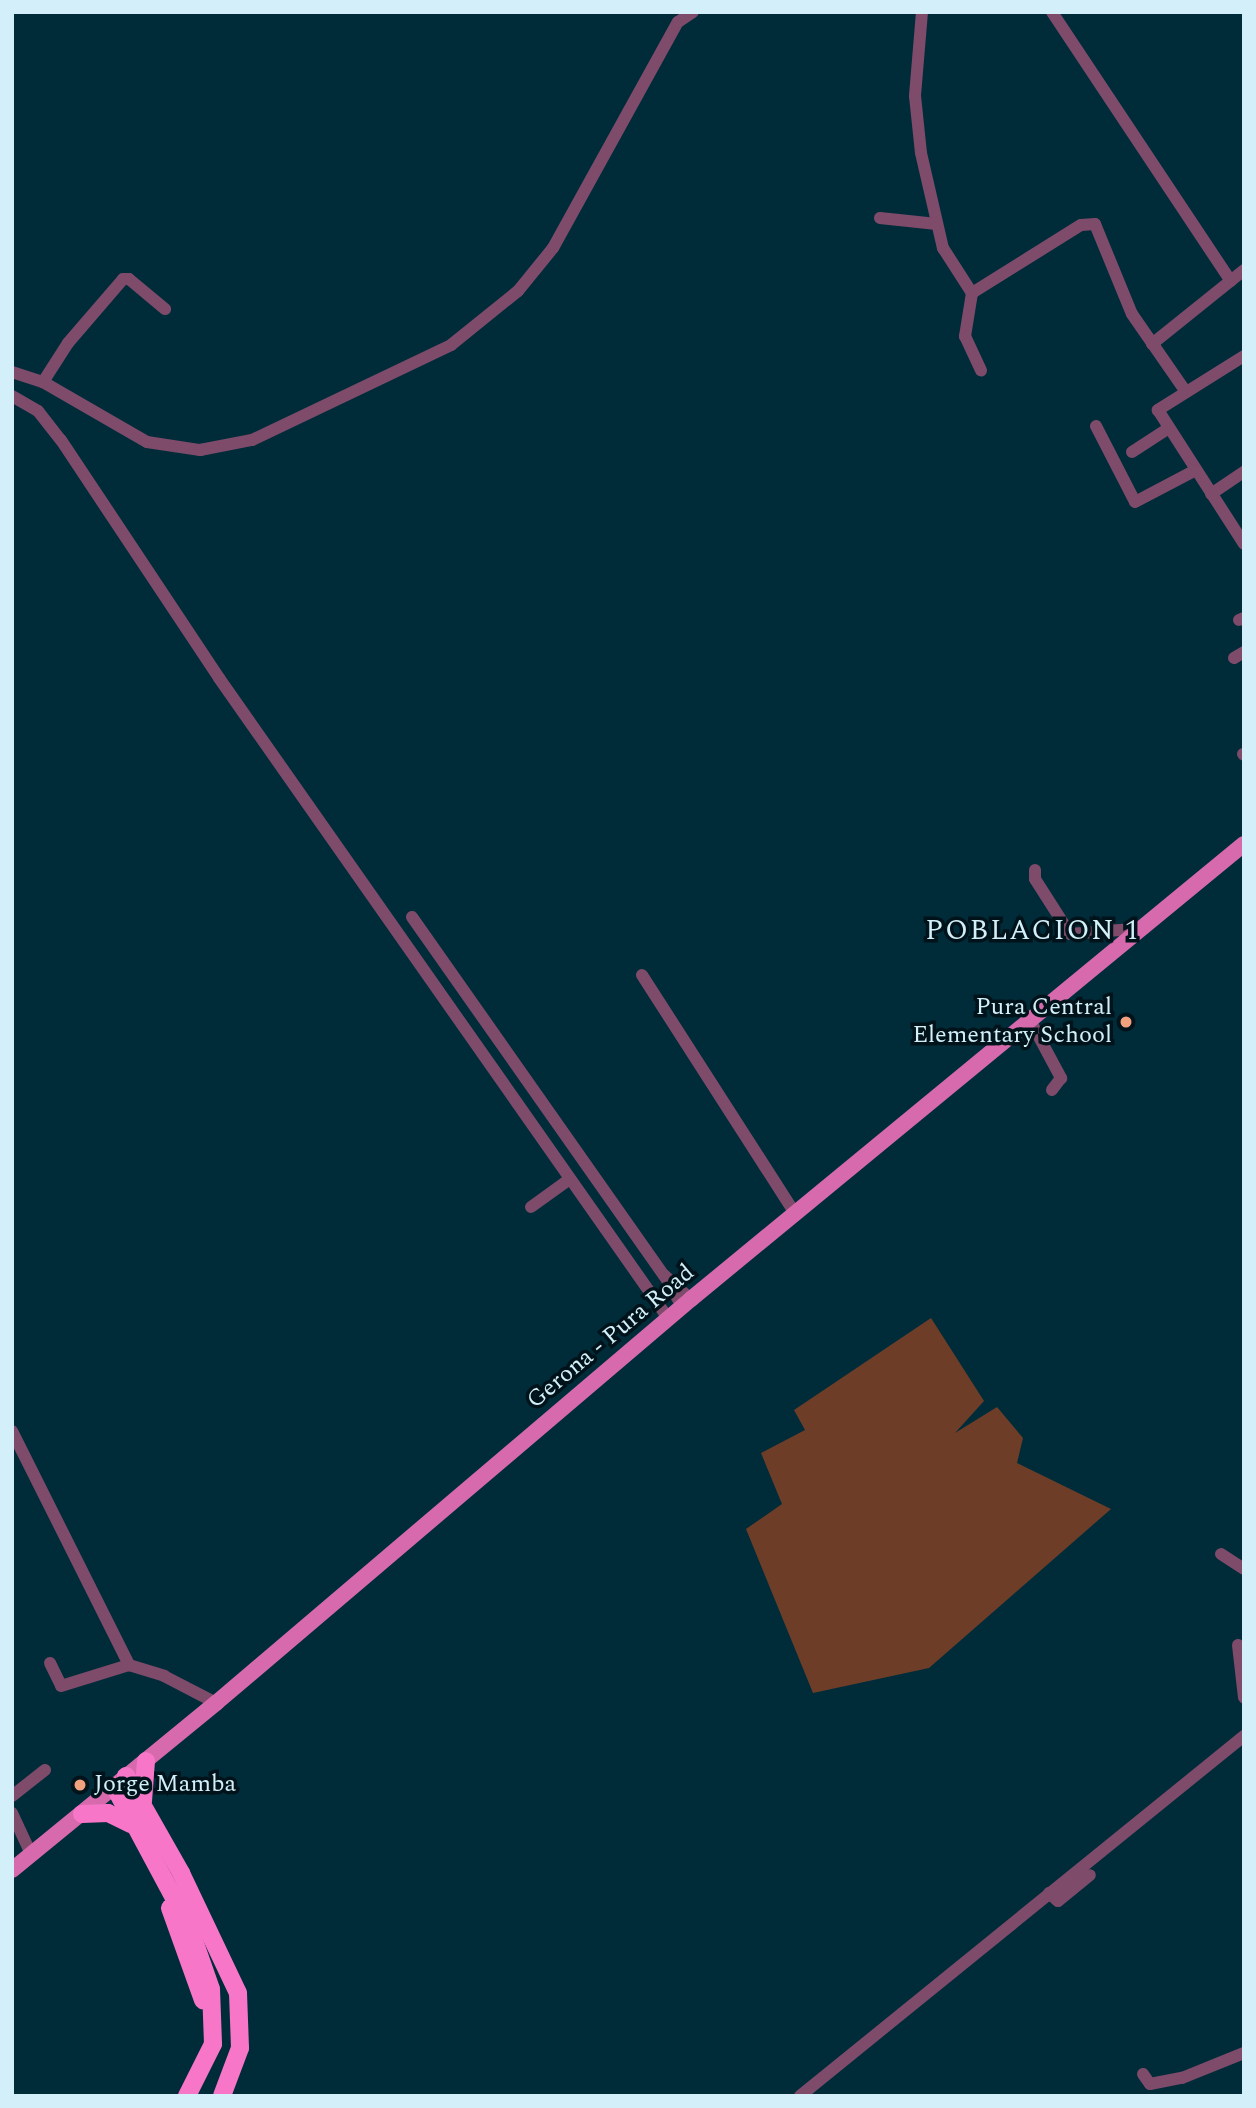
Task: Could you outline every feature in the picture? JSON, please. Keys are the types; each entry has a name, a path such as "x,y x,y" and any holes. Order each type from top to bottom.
{"highway":[{"path":"144,1808 146,1760"},
{"path":"120,1781 144,1808 181,1873 238,1993 240,2048 222,2096"},
{"path":"120,1781 131,1824 193,1938 211,1989 213,2044 187,2096"},
{"path":"82,1814 107,1813 131,1824"}],"main road":[{"name":"Gerona - Pura Road","path":"12,1870 216,1703 687,1302 1243,850"}],"street":[{"path":"12,372 43,382 148,442 223,449 297,421 451,345 518,291 553,248 678,22 693,12"},
{"path":"922,12 916,117 937,224 949,263 972,293 965,336 981,370"},
{"path":"1052,12 1231,281"},
{"path":"880,218 937,224"},
{"path":"972,293 1091,222 1099,228 1132,314 1186,392"},
{"path":"1152,344 1244,270"},
{"path":"43,382 68,343 122,279 129,279 165,309"},
{"path":"1244,356 1158,410 1244,544"},
{"path":"12,397 38,411 61,440 219,678 668,1318"},
{"path":"1096,426 1135,502 1196,470"},
{"path":"1132,452 1169,428"},
{"path":"1212,494 1244,472"},
{"path":"1035,870 1035,879 1070,934 1145,928"},
{"path":"412,917 664,1275 687,1302"},
{"path":"642,975 795,1213"},
{"path":"1031,1021 1061,1078 1052,1090"},
{"path":"531,1207 570,1179"},
{"path":"12,1431 129,1665"},
{"path":"1221,1554 1244,1569"},
{"path":"1238,1646 1244,1698"},
{"path":"50,1663 61,1686 129,1665 164,1676 216,1703"},
{"path":"800,2096 1244,1736"},
{"path":"12,1796 45,1770"},
{"path":"12,1813 32,1854"},
{"path":"1051,1895 1062,1899 1090,1875"},
{"path":"1143,2074 1150,2084 1182,2078 1244,2053"}],"shaded area":[{"path":"931,1318 984,1401 955,1433 997,1407 1023,1438 1017,1463 1111,1509 929,1668 813,1693 746,1529 782,1504 761,1453 805,1430 794,1410"}],"place":[{"name":"Pura Central Elementary School","path":"1126,1022"},
{"name":"Jorge Mamba","path":"80,1785"}],"district":[{"name":"POBLACION 1","path":"1033,931"}]}
